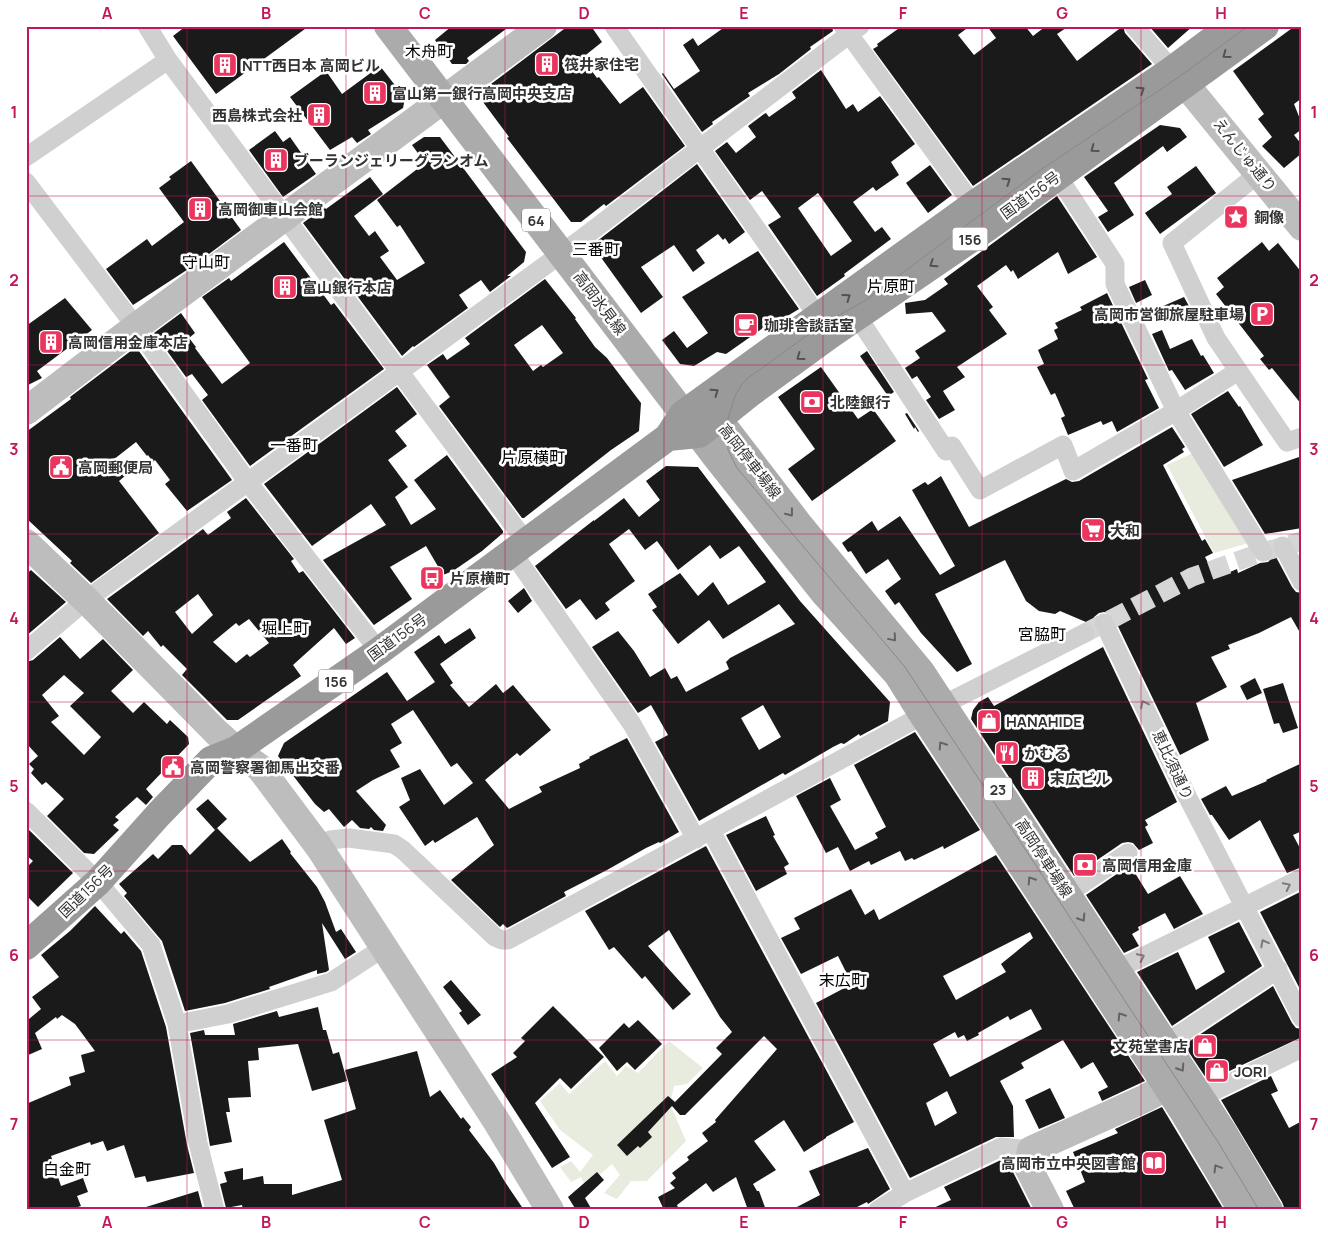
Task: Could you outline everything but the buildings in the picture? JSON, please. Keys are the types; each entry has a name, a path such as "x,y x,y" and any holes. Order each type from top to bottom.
{"highway":[{"name":"国道156号","path":"700,422 824,326 857,316 980,216 1057,176 1159,102 1179,78 1231,26"},
{"name":"国道156号","path":"26,946 98,882 211,760 236,750 379,650 668,437 700,422 824,326 980,216 1179,78 1265,26"}],"main road":[{"name":"高岡氷見線","path":"388,26 562,253 700,422"},
{"name":"高岡停車場線","path":"700,422 800,526 921,672 933,710 1192,1105 1242,1210"},
{"name":"高岡停車場線","path":"1156,1050 1167,1086 1223,1132 1269,1210"}],"street":[{"path":"147,26 168,60 285,216 398,372 519,547 703,835 904,1193"},
{"path":"26,411 285,216 543,26"},
{"path":"614,26 824,326"},
{"path":"1134,26 1179,78"},
{"path":"26,651 86,600 562,253 700,148 851,29 980,216"},
{"path":"26,157 168,60"},
{"name":"えんじゅ通り","path":"1179,78 1302,227"},
{"path":"1259,173 1172,243 1216,338 1238,371 1288,442 1302,437"},
{"path":"1057,176 1115,264 1115,284 1176,411 1263,552"},
{"path":"26,182 136,327 248,481 379,650"},
{"path":"857,316 946,451 952,446 980,490 1063,445 1074,471 1176,411 1238,371"},
{"path":"26,543 86,600 236,750 260,768 319,847 497,1122 550,1210"},
{"path":"1283,546 1302,582"},
{"name":"恵比須通り","path":"1104,623 1187,796 1302,1018"},
{"path":"319,847 330,840 349,838 394,844 403,850 495,937 508,940 933,710 1085,633"},
{"path":"26,812 98,882 151,945 177,1024 198,1143 215,1210"},
{"path":"1056,898 1128,853"},
{"path":"1108,976 1302,878"},
{"path":"177,1024 228,1014 331,982 383,948"},
{"path":"1156,1050 1278,969"},
{"path":"1192,1105 1212,1092 1302,1048"},
{"path":"880,1209 904,1193 1001,1147 1031,1150 1146,1098 1167,1086"},
{"path":"1031,1150 1028,1167 1050,1210"}],"shaded area":[{"path":"1195,452 1252,542 1214,553 1167,465"},
{"path":"669,1041 703,1068 687,1084 674,1086 670,1104 686,1141 647,1181 631,1181 617,1199 604,1193 620,1175 612,1164 586,1187 581,1177 571,1182 560,1167 571,1161 580,1172 593,1155 560,1130 540,1101 560,1083 569,1094 605,1061 617,1076 626,1066 638,1073"}],"tunnel":[{"path":"1085,633 1192,577 1263,552 1302,541"}],"tram line":[{"path":"1248,26 1179,77 1042,169 866,300 823,324 748,378 735,396 728,419 727,432 728,450 737,468 905,667 1218,1142 1259,1210"}],"place":[{"name":"筏井家住宅","path":"547,64"},
{"name":"NTT西日本 高岡ビル","path":"225,65"},
{"name":"富山第一銀行高岡中央支店","path":"375,93"},
{"name":"西島株式会社","path":"319,115"},
{"name":"ブーランジェリーグランオム","path":"276,160"},
{"name":"高岡御車山会館","path":"200,209"},
{"name":"銅像","path":"1236,217"},
{"name":"富山銀行本店","path":"285,287"},
{"name":"高岡市営御旅屋駐車場","path":"1262,314"},
{"name":"珈琲舎談話室","path":"746,325"},
{"name":"高岡信用金庫本店","path":"51,342"},
{"name":"北陸銀行","path":"812,402"},
{"name":"高岡郵便局","path":"61,467"},
{"name":"大和","path":"1093,530"},
{"name":"片原横町","path":"432,578"},
{"name":"HANAHIDE","path":"989,721"},
{"name":"かむる","path":"1007,753"},
{"name":"高岡警察署御馬出交番","path":"173,767"},
{"name":"末広ビル","path":"1033,778"},
{"name":"高岡信用金庫","path":"1085,865"},
{"name":"文苑堂書店","path":"1205,1046"},
{"name":"JORI","path":"1217,1071"},
{"name":"高岡市立中央図書館","path":"1154,1163"}],"district":[{"name":"木舟町","path":"429,51"},
{"name":"三番町","path":"596,249"},
{"name":"守山町","path":"206,262"},
{"name":"片原町","path":"891,286"},
{"name":"一番町","path":"294,445"},
{"name":"片原横町","path":"533,457"},
{"name":"堀上町","path":"285,628"},
{"name":"宮脇町","path":"1042,634"},
{"name":"末広町","path":"843,980"},
{"name":"白金町","path":"67,1169"}]}
